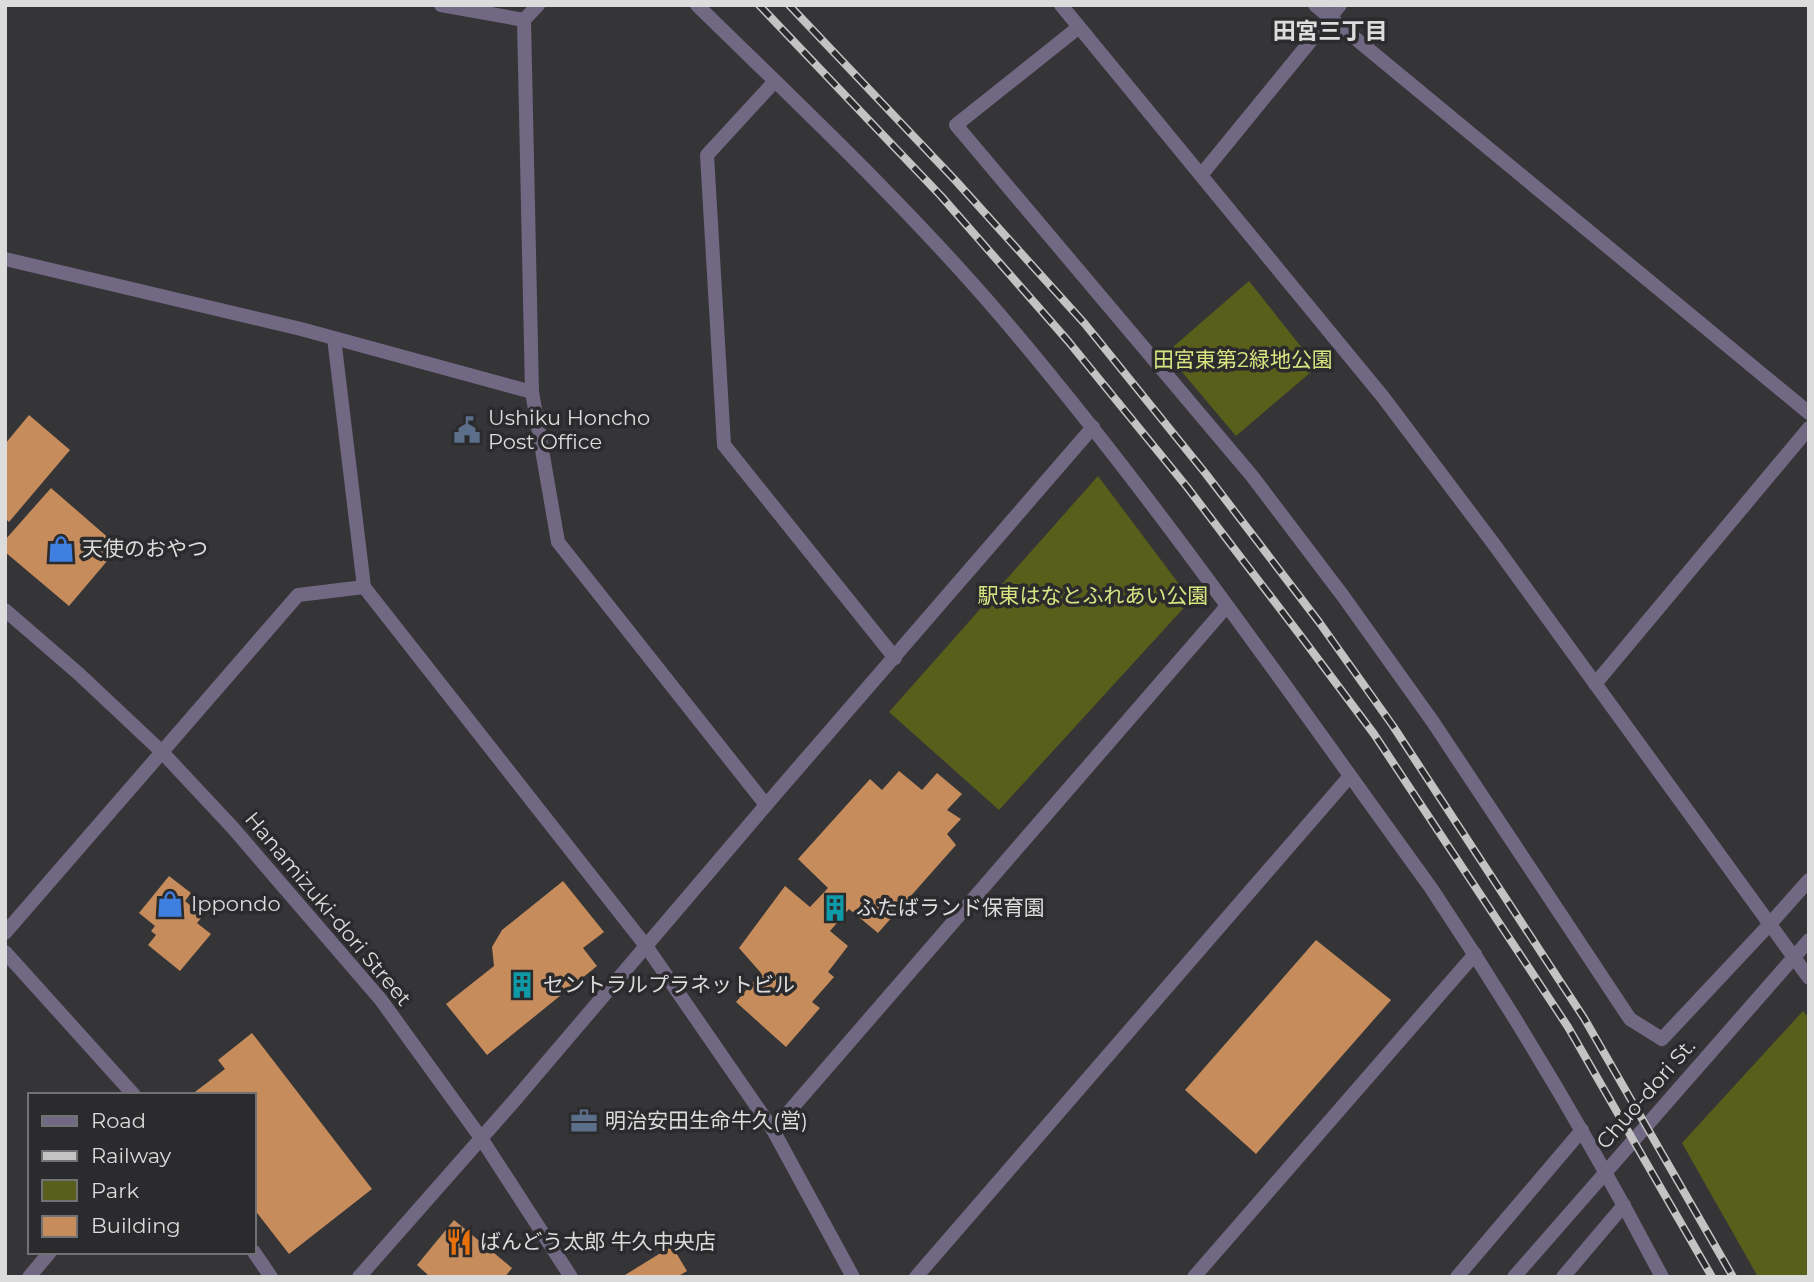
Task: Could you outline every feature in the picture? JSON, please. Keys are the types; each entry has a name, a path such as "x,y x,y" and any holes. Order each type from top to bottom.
{"street":[{"path":"441,5 524,20"},
{"path":"538,5 524,20 532,393 558,542 766,805"},
{"path":"697,5 874,179 998,313 1093,427 1227,606 1431,888 1475,954 1582,1130 1662,1277"},
{"path":"1061,5 1383,397 1496,547 1809,978"},
{"path":"1315,5 1809,413"},
{"path":"1202,174 1340,5"},
{"path":"1079,27 956,125 1243,465 1343,596 1433,722 1630,1019 1662,1040 1809,880"},
{"path":"775,81 707,155 724,445 895,658"},
{"path":"5,260 334,338 532,393"},
{"path":"334,338 364,587 646,946 773,1130 853,1277"},
{"path":"359,1277 1093,427"},
{"path":"1595,684 1809,428"},
{"path":"5,933 298,595 364,587"},
{"path":"773,1130 1227,606"},
{"name":"Hanamizuki-dori Street","path":"5,610 79,674 162,752 233,828 381,1000 481,1138 571,1277"},
{"path":"916,1277 1350,776"},
{"name":"Chuo-dori St.","path":"1514,1277 1809,940"},
{"path":"5,951 132,1093"},
{"path":"1194,1277 1475,954"},
{"path":"1457,1277 1582,1130"},
{"path":"1563,1277 1624,1205"},
{"path":"29,1277 48,1254"},
{"path":"255,1254 271,1277"}],"green space":[{"name":"田宮東第2緑地公園","path":"1249,281 1317,367 1236,436 1166,353"},
{"name":"駅東はなとふれあい公園","path":"1098,476 1191,600 999,810 889,712"},
{"path":"1803,1011 1809,1018 1809,1277 1758,1277 1682,1143"}],"building":[{"path":"29,415 70,450 9,522 5,518 5,444"},
{"name":"天使のおやつ","path":"51,488 119,547 69,606 5,552 5,540"},
{"name":"ふたばランド保育園","path":"899,771 922,790 937,773 962,794 947,810 961,819 947,834 956,845 878,933 849,909 830,931 848,946 828,972 834,977 812,1002 820,1008 786,1047 736,1002 761,973 739,948 785,886 810,907 828,888 798,859 870,779 882,790"},
{"path":"169,876 191,893 185,901 203,916 197,923 211,934 180,971 148,945 156,935 151,931 155,926 139,913"},
{"name":"セントラルプラネットビル","path":"563,881 604,932 583,948 597,966 487,1055 446,1004 494,966 492,947 502,930"},
{"path":"1316,940 1391,1000 1256,1154 1185,1090"},
{"path":"252,1033 372,1189 289,1254 256,1212 256,1093 194,1093 225,1069 218,1060"},
{"name":"ばんどう太郎 牛久中央店","path":"454,1220 512,1268 505,1277 426,1277 428,1275 417,1265"},
{"path":"672,1246 687,1271 677,1277 626,1277 625,1275"}],"railway":[{"path":"759,5 941,196 1068,341 1187,487 1300,635 1374,734 1568,1027 1712,1277"},
{"path":"789,5 955,180 1085,324 1206,474 1319,622 1393,726 1584,1018 1733,1277"}],"place":[{"name":"Ushiku Honcho Post Office","path":"467,430"},
{"name":"天使のおやつ","path":"61,549"},
{"name":"Ippondo","path":"170,904"},
{"name":"ふたばランド保育園","path":"835,908"},
{"name":"セントラルプラネットビル","path":"522,985"},
{"name":"明治安田生命牛久(営)","path":"584,1121"},
{"name":"ばんどう太郎 牛久中央店","path":"459,1242"}],"district":[{"name":"田宮三丁目","path":"1330,31"}]}
